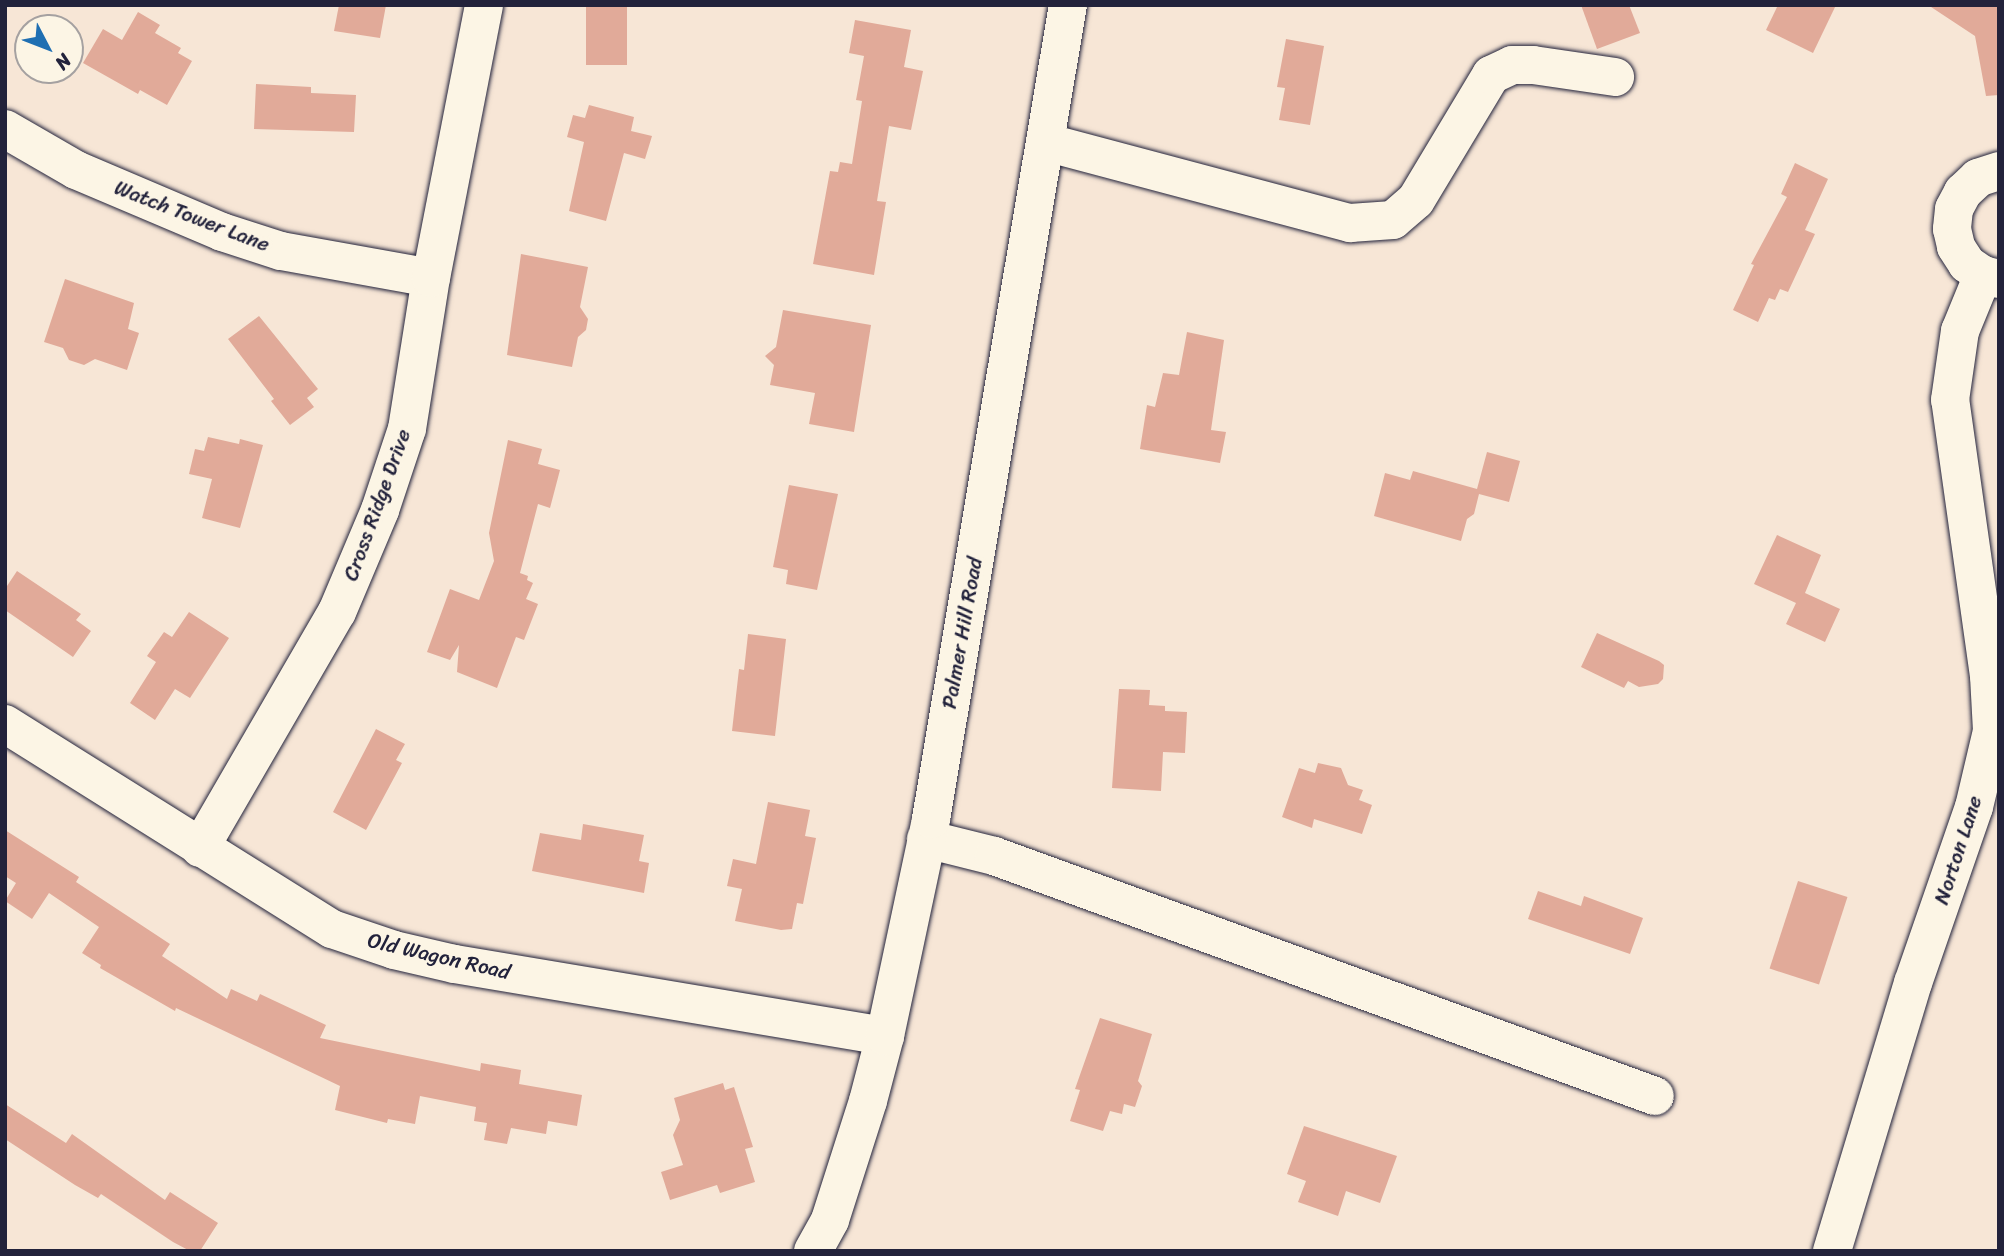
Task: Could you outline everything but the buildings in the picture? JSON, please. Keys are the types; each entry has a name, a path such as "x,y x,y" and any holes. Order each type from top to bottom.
{"street":[{"name":"Cross Ridge Drive","path":"200,848 337,612 380,510 407,429 431,278 484,5"},
{"name":"Palmer Hill Road","path":"813,1251 830,1220 852,1160 886,1036 926,839 1068,5"},
{"path":"1045,142 1350,223 1393,220 1416,200 1491,75 1512,65 1533,65 1615,77"},
{"name":"Watch Tower Lane","path":"5,129 76,170 222,232 281,251 431,278"},
{"name":"Norton Lane","path":"1832,1251 1913,983 1974,807 1992,731 1989,676 1950,400 1960,331 1991,277 1967,264 1956,247 1952,219 1958,200 1970,184 1999,171"},
{"name":"Old Wagon Road","path":"5,724 331,929 394,950 454,964 886,1036"},
{"path":"926,839 994,856 1655,1096"}]}
